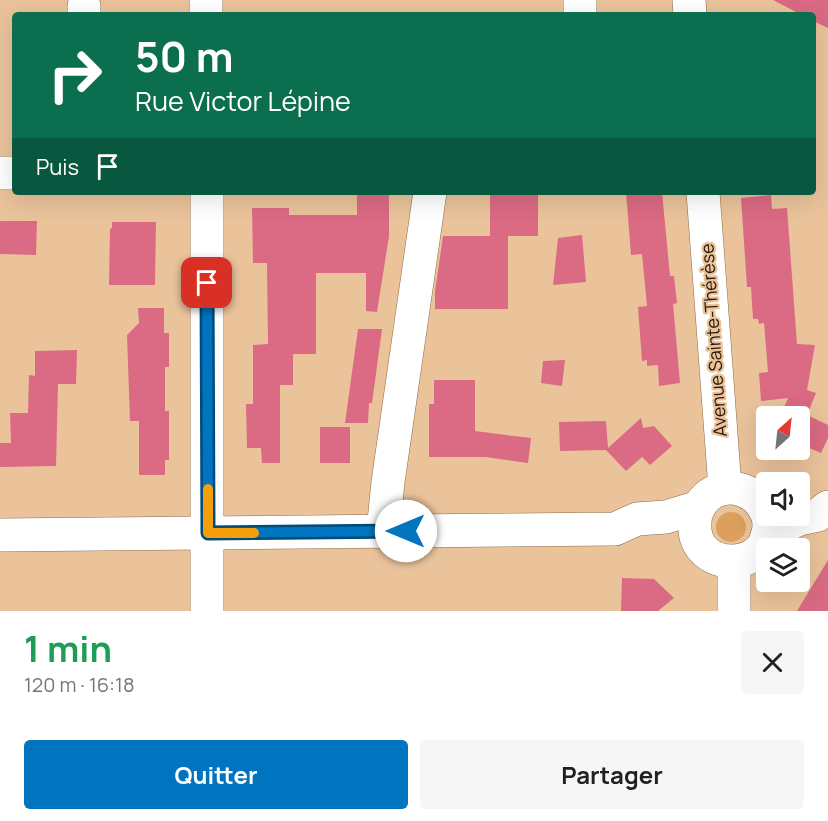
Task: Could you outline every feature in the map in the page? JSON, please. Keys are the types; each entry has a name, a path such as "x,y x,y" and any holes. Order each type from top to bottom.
{"main road":[{"path":"207,195 207,611"},
{"path":"383,532 388,482 430,195"},
{"name":"Avenue Sainte-Thérèse","path":"703,195 724,488"},
{"path":"756,504 740,489 724,488 709,495 699,507 695,531 701,546 712,556 718,560 734,562 753,556 762,547 764,526"},
{"path":"810,495 828,498"},
{"path":"615,530 637,519 666,517 699,507"},
{"path":"810,517 819,515 828,507"},
{"path":"0,535 615,530 637,540 662,539 701,546"},
{"path":"734,562 734,611"}],"shaded area":[{"path":"731,512 742,516 746,527 742,538 731,542 720,538 716,527 720,516"}],"building":[{"path":"773,0 828,0 828,28 816,22 816,12 796,12"},
{"path":"357,195 389,195 389,236 377,312 366,311 366,273 316,273 316,354 293,354 293,385 280,385 280,463 262,463 261,448 247,448 246,404 253,404 253,345 268,344 267,263 253,263 252,208 289,208 289,215 357,215"},
{"path":"490,195 538,195 538,236 490,236"},
{"path":"626,195 662,195 670,276 674,276 677,303 673,304 680,383 659,386 658,365 647,366 647,360 642,361 638,307 647,306 642,254 631,255"},
{"path":"771,195 772,209 787,208 797,344 815,345 807,390 816,393 810,408 785,406 788,398 761,401 759,373 768,372 764,323 759,324 758,319 753,319 751,287 747,287 741,198"},
{"path":"0,221 37,221 36,255 0,254"},
{"path":"112,222 156,222 155,285 109,285"},
{"path":"582,235 586,282 553,285 558,238"},
{"path":"443,236 508,236 508,309 435,309 435,291"},
{"path":"138,308 164,308 164,333 169,333 169,367 165,367 165,411 169,411 169,460 165,460 165,475 139,475 139,421 130,421 127,335 139,323"},
{"path":"358,329 382,329 372,403 369,403 368,423 345,423"},
{"path":"77,350 76,384 58,384 56,466 0,467 0,443 11,443 10,413 28,413 29,375 35,376 35,351"},
{"path":"565,360 562,386 541,383 543,361"},
{"path":"434,380 475,380 475,431 531,438 528,463 486,457 429,457 429,404 434,404"},
{"path":"810,416 828,425 828,438 821,453 810,448"},
{"path":"641,418 643,428 654,426 672,446 650,465 642,457 626,471 606,450 560,451 559,422 606,421 608,448"},
{"path":"320,427 350,427 350,463 320,463"},
{"path":"828,560 828,611 797,611"},
{"path":"622,578 654,579 674,598 658,611 621,611"}],"slow traffic":[{"path":"208,489 208,533 254,533"}],"route":[{"path":"207,283 208,533 406,531"}]}
